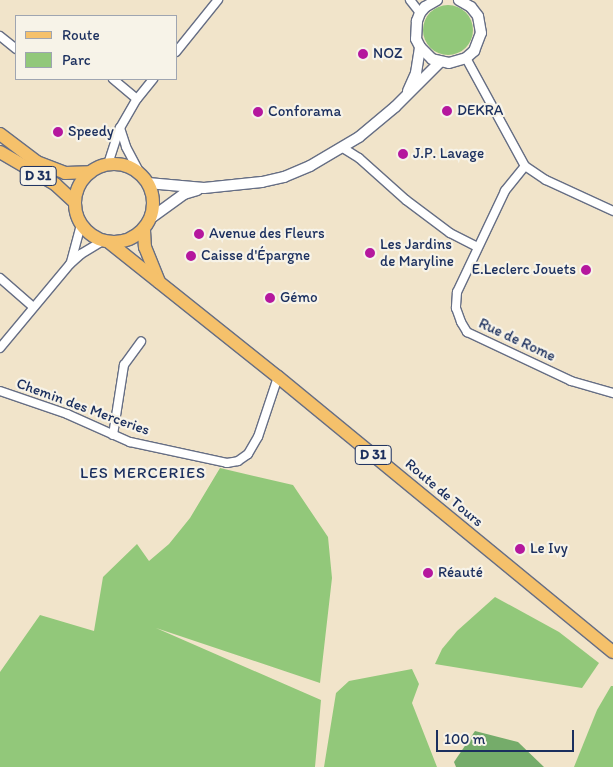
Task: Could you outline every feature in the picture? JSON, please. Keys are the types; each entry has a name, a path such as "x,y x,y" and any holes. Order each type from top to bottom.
{"main road":[{"path":"0,134 37,162 65,173 90,172 108,164 131,167 144,178 153,200 151,218 144,230 129,240 106,242 87,232 76,214 74,202 79,185 90,172"},
{"name":"D 31","path":"0,152 55,184 74,202"},
{"name":"Route de Tours","path":"144,230 145,247 160,284"},
{"name":"Route de Tours","path":"106,242 278,377 613,652"}],"street":[{"path":"178,50 218,0"},
{"path":"410,0 420,13"},
{"path":"459,0 471,7 478,16"},
{"path":"420,47 432,59 440,62 449,63 466,58 479,42 481,33 476,0"},
{"path":"405,97 416,73 420,47 415,30 420,13 432,1"},
{"path":"0,36 15,48"},
{"path":"466,58 525,166 546,180 613,211"},
{"path":"151,218 184,194 204,188 262,182 284,177 310,166 343,148 405,97 440,62"},
{"path":"114,80 137,99"},
{"path":"108,164 120,128 137,99 152,80"},
{"path":"120,128 126,147 144,178 204,188"},
{"path":"343,148 359,158 406,200 450,233 477,247"},
{"name":"Rue de Rome","path":"525,166 505,191 477,247 457,292 456,308 467,332 571,381 613,393"},
{"path":"70,264 81,225"},
{"path":"0,348 32,306 70,264 81,254 106,242"},
{"path":"0,278 32,306"},
{"path":"113,435 124,365 141,342"},
{"name":"Chemin des Merceries","path":"0,392 67,414 130,442 227,463 238,461 248,454 258,437 278,377"}],"green space":[{"path":"448,5 457,7 468,16 473,30 471,39 462,50 448,55 439,53 428,44 423,30 425,21 434,10"},
{"path":"220,468 293,485 328,537 332,578 320,683 156,628 321,700 315,767 0,767 0,672 40,615 94,631 103,577 137,544 149,561 169,544 190,518"},
{"path":"495,597 559,632 599,663 582,688 435,664 442,649 457,631"},
{"path":"412,669 419,684 412,703 437,767 324,767 336,693 349,681"},
{"path":"611,686 613,686 613,767 574,767 597,710"},
{"path":"475,731 518,742 544,767 456,767 454,762"}],"place":[{"name":"NOZ","path":"363,54"},
{"name":"DEKRA","path":"447,111"},
{"name":"Conforama","path":"258,112"},
{"name":"Speedy","path":"58,132"},
{"name":"J.P. Lavage","path":"403,154"},
{"name":"Avenue des Fleurs","path":"199,234"},
{"name":"Les Jardins de Maryline","path":"370,253"},
{"name":"Caisse d'Épargne","path":"191,256"},
{"name":"E.Leclerc Jouets","path":"586,270"},
{"name":"Gémo","path":"270,298"},
{"name":"Le Ivy","path":"520,549"},
{"name":"Réauté","path":"428,573"}],"district":[{"name":"LES MERCERIES","path":"143,473"}]}
